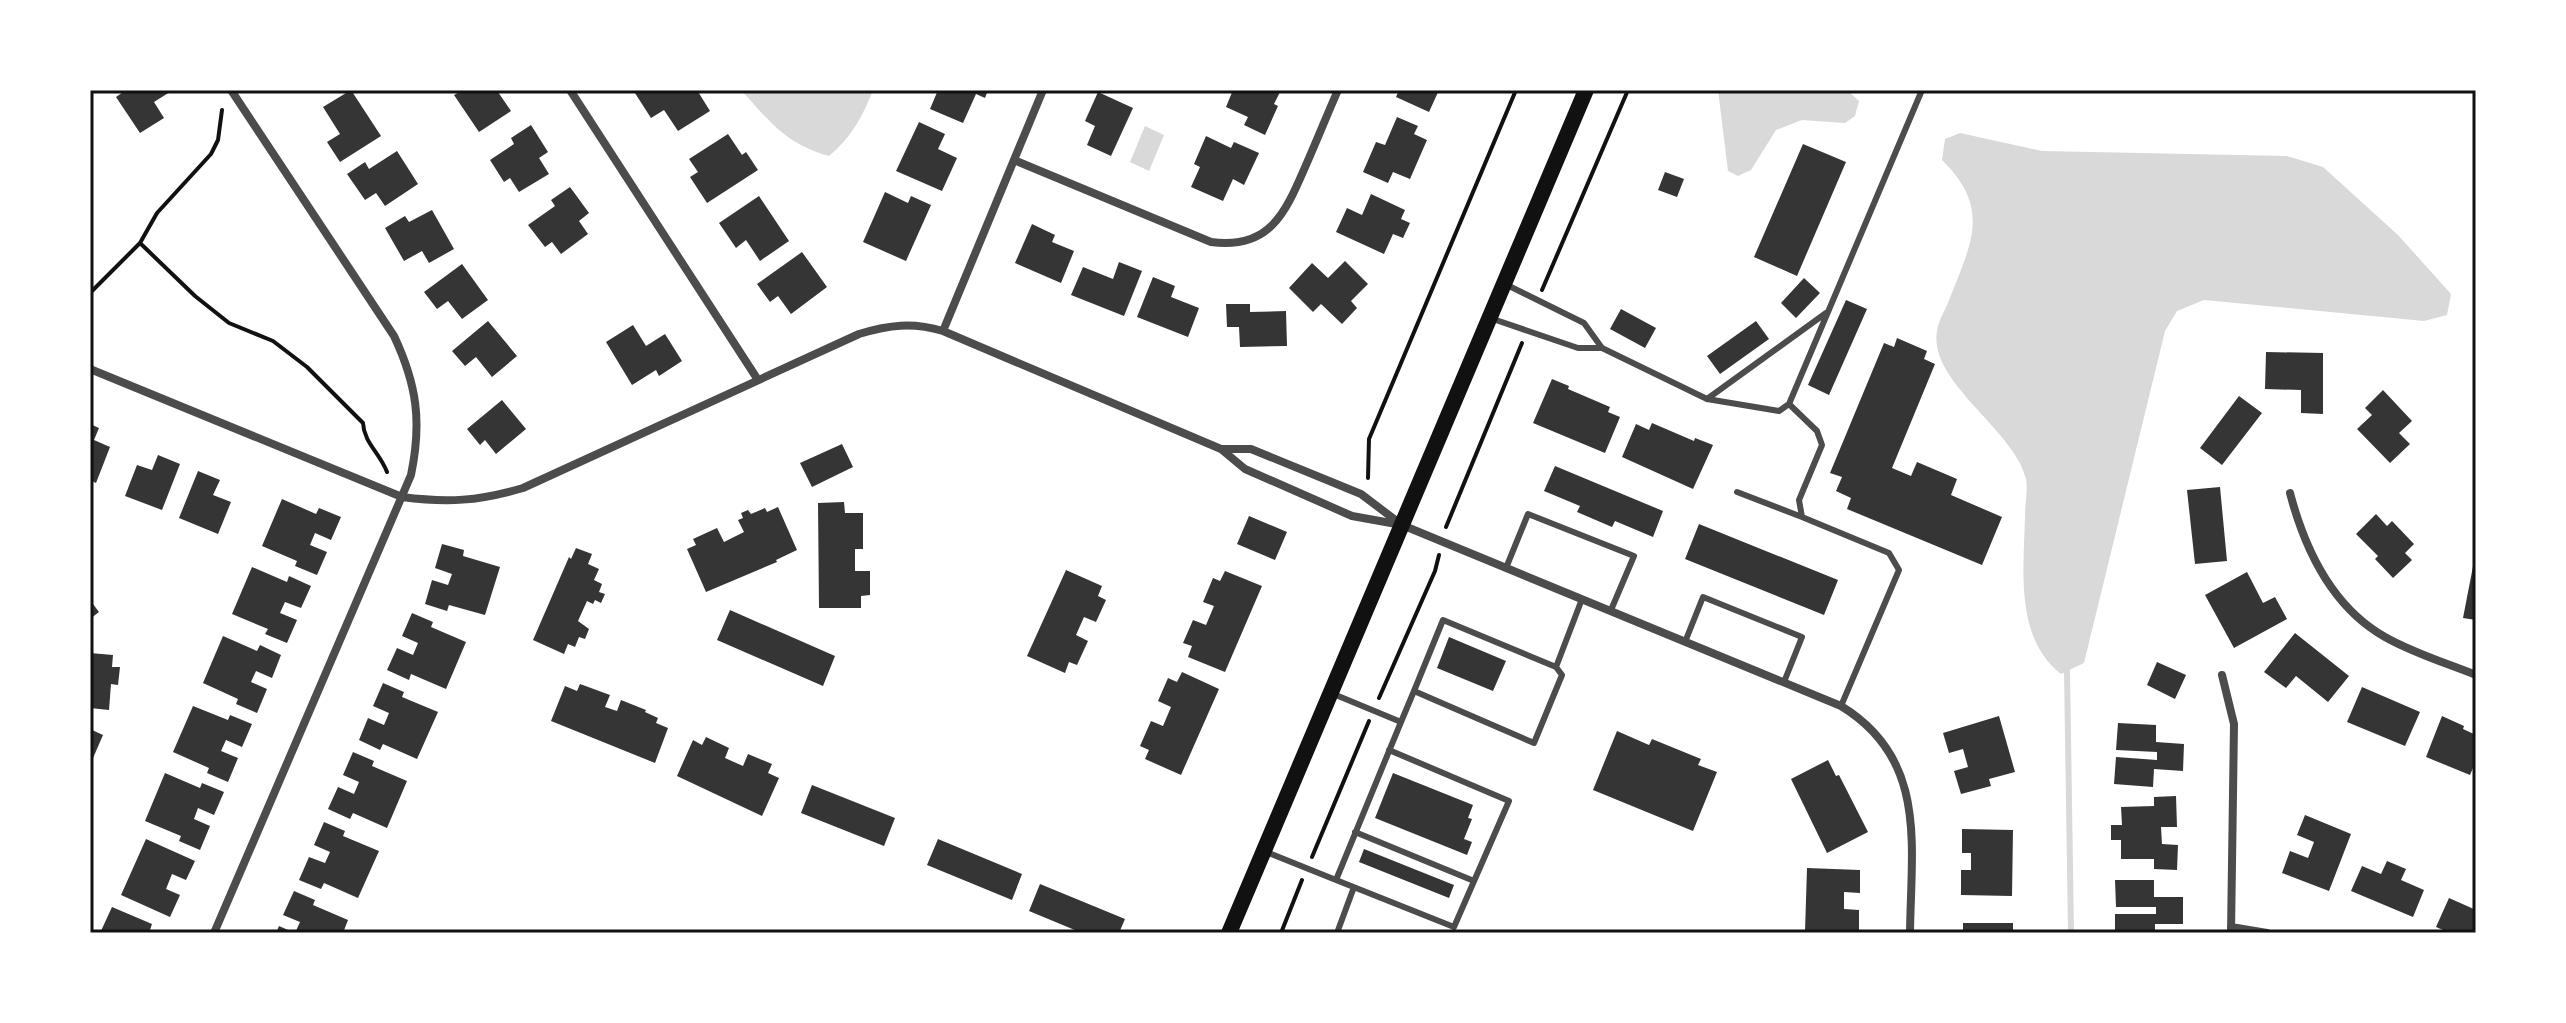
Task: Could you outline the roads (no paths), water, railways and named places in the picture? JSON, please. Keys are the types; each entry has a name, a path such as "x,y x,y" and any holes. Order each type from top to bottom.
{"main road":[{"path":"1229,933 1586,90"}],"street":[{"path":"214,933 402,497 414,463 418,422 414,389 394,336 231,90"},
{"path":"570,90 758,380"},
{"path":"943,331 1043,90"},
{"path":"1014,160 1211,242 1239,243 1256,237 1278,221 1288,206 1338,90"},
{"path":"90,369 402,497 440,502 467,501 523,488 859,334 885,326 924,326 943,331 1221,449 1245,469 1352,516 1402,525 1841,706 1874,731 1890,753 1901,777 1911,814 1910,933"},
{"path":"1221,449 1251,449 1361,494 1402,525"},
{"path":"2290,493 2298,524 2314,560 2334,593 2359,619 2388,639 2476,675"},
{"path":"2222,675 2234,724 2231,930 2267,933"}],"lane":[{"path":"1490,318 1578,348 1602,348 1707,399 1779,411 1789,404 1922,90"},
{"path":"1504,284 1584,323 1602,348"},
{"path":"1707,399 1829,311"},
{"path":"1789,404 1817,431 1822,445 1799,500 1802,517"},
{"path":"1737,492 1889,553 1899,570 1841,706"},
{"path":"1506,568 1528,514 1634,556 1611,610"},
{"path":"1685,642 1703,597 1802,637 1784,682"},
{"path":"1556,667 1582,599"},
{"path":"1336,880 1443,620 1556,667 1562,675 1534,743 1414,691"},
{"path":"1331,693 1401,722"},
{"path":"1264,851 1454,927 1509,801 1389,750"},
{"path":"1355,832 1474,881"},
{"path":"1337,933 1354,887"},
{"path":"1436,933 1439,921"}],"waterway":[{"path":"2067,671 2071,933"}]}
